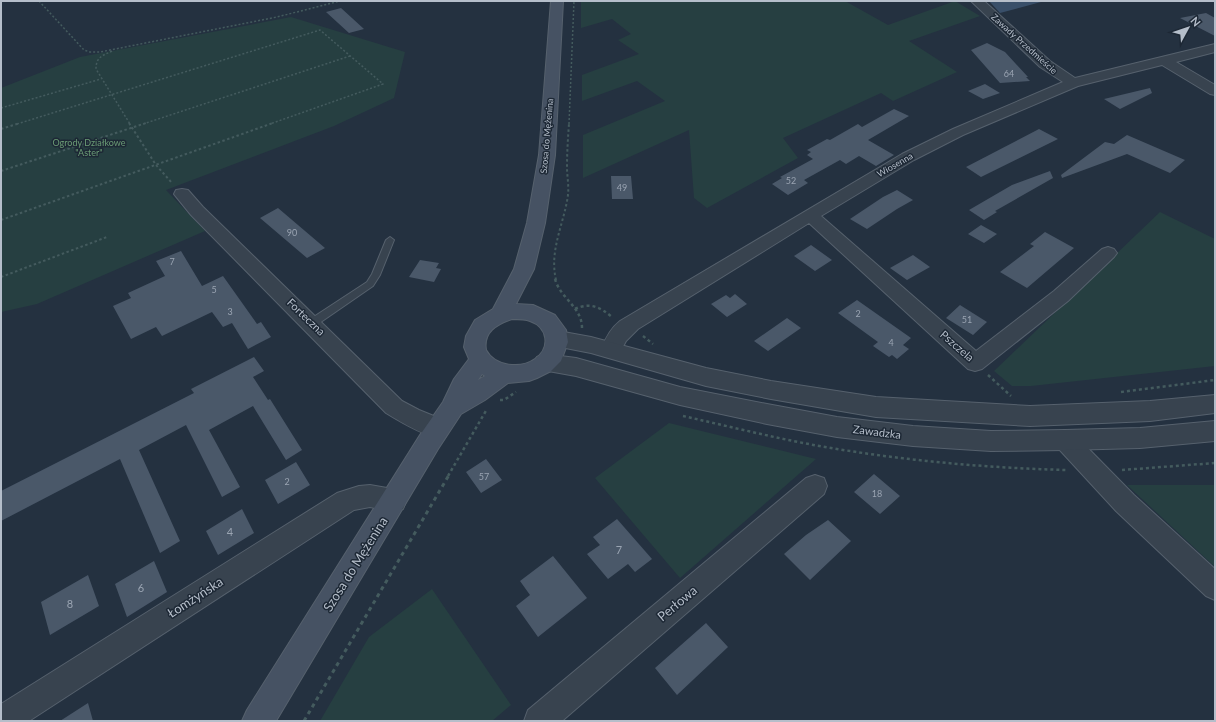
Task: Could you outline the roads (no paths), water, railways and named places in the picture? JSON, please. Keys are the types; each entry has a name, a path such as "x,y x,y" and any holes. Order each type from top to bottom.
{"main road":[{"name":"Szosa do Mężenina","path":"501,314 508,297 524,268 536,224 547,155 557,1"},
{"name":"Szosa do Mężenina","path":"524,268 534,313"},
{"path":"523,311 534,313 546,318 555,328 558,339 557,347 546,363 511,381 490,369 480,360 475,352 477,334 491,319 501,314 523,311"},
{"name":"Szosa do Mężenina","path":"258,721 438,428 453,407 462,385 480,360"},
{"name":"Szosa do Mężenina","path":"453,407 477,393 511,381"}],"street":[{"name":"Zawady Przedmieście","path":"977,1 1045,64 1073,83"},
{"name":"Wiosenna","path":"611,350 615,338 631,324 908,157 958,132 1073,83 1215,48"},
{"path":"1163,60 1215,91"},
{"name":"Forteczna","path":"182,194 198,212 394,407 411,417 438,428"},
{"name":"Pszczela","path":"810,215 975,363 1061,296 1108,253"},
{"path":"558,339 581,337 611,350 706,377 771,390 876,407 1030,416 1150,411 1215,404"},
{"name":"Zawadzka","path":"546,363 576,367 680,396 767,414 837,427 913,436 991,441 1065,440 1140,438 1215,431"},
{"path":"767,414 771,390"},
{"path":"1065,440 1125,502 1215,587"},
{"name":"Perłowa","path":"539,721 815,486"},
{"name":"Łomżyńska","path":"2,721 346,501 360,496 382,497 394,501"}],"lane":[{"path":"312,324 370,284 376,275 390,240"}],"water":[{"path":"989,1 1040,1 1041,2 1000,13"}],"park label":[{"name":"Ogrody Działkowe \"Aster\"","path":"89,148"}]}
